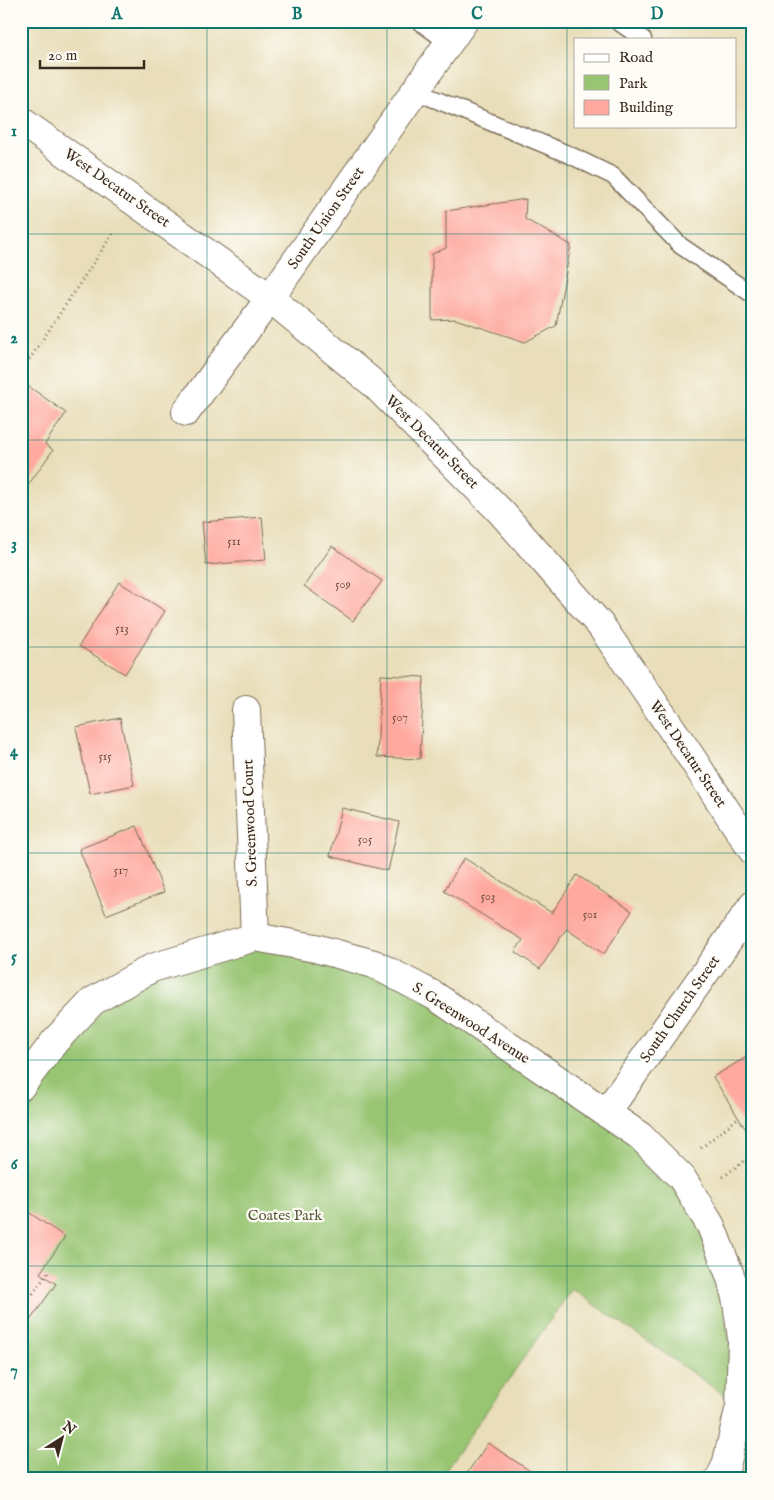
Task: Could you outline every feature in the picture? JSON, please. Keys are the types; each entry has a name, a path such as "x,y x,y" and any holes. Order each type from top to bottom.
{"street":[{"name":"South Union Street","path":"186,412 270,298 456,32"},
{"name":"West Decatur Street","path":"21,121 270,298 374,384 501,512 601,626 688,751 753,851"},
{"name":"S. Greenwood Court","path":"246,710 255,936"},
{"name":"South Church Street","path":"606,1113 753,905"},
{"name":"S. Greenwood Avenue","path":"21,1086 55,1041 93,1001 152,968 255,936 315,948 374,964 435,996 640,1136 682,1178 711,1226 737,1302 742,1339 740,1406 726,1466 719,1479"}],"lane":[{"path":"419,21 456,32"},
{"path":"617,21 642,38"},
{"path":"415,91 570,155 613,176 681,246 753,295"}],"path":[{"path":"21,372 114,232"},
{"path":"700,1148 738,1118"},
{"path":"723,1177 753,1154"},
{"path":"21,1310 49,1271"}],"green space":[{"name":"Coates Park","path":"255,937 374,964 640,1136 711,1226 740,1406 572,1289 439,1479 21,1479 21,1086 93,1001"}],"building":[{"path":"526,199 525,219 571,245 556,326 525,342 455,319 432,320 432,254 446,248 446,211"},
{"path":"21,381 66,413 45,444 53,450 21,495"},
{"path":"262,517 266,560 206,565 202,522"},
{"path":"332,546 382,581 353,621 304,586"},
{"path":"119,582 165,611 125,674 79,646"},
{"path":"381,675 424,677 420,759 377,757"},
{"path":"120,718 134,785 90,794 76,727"},
{"path":"342,808 399,822 388,871 330,856"},
{"path":"137,826 164,892 106,915 79,849"},
{"path":"464,858 552,913 577,875 632,911 604,954 566,929 540,969 515,952 523,940 444,891"},
{"path":"753,1053 753,1141 713,1077"},
{"path":"21,1207 65,1237 40,1273 56,1284 21,1333"},
{"path":"488,1443 542,1479 463,1479"}]}
